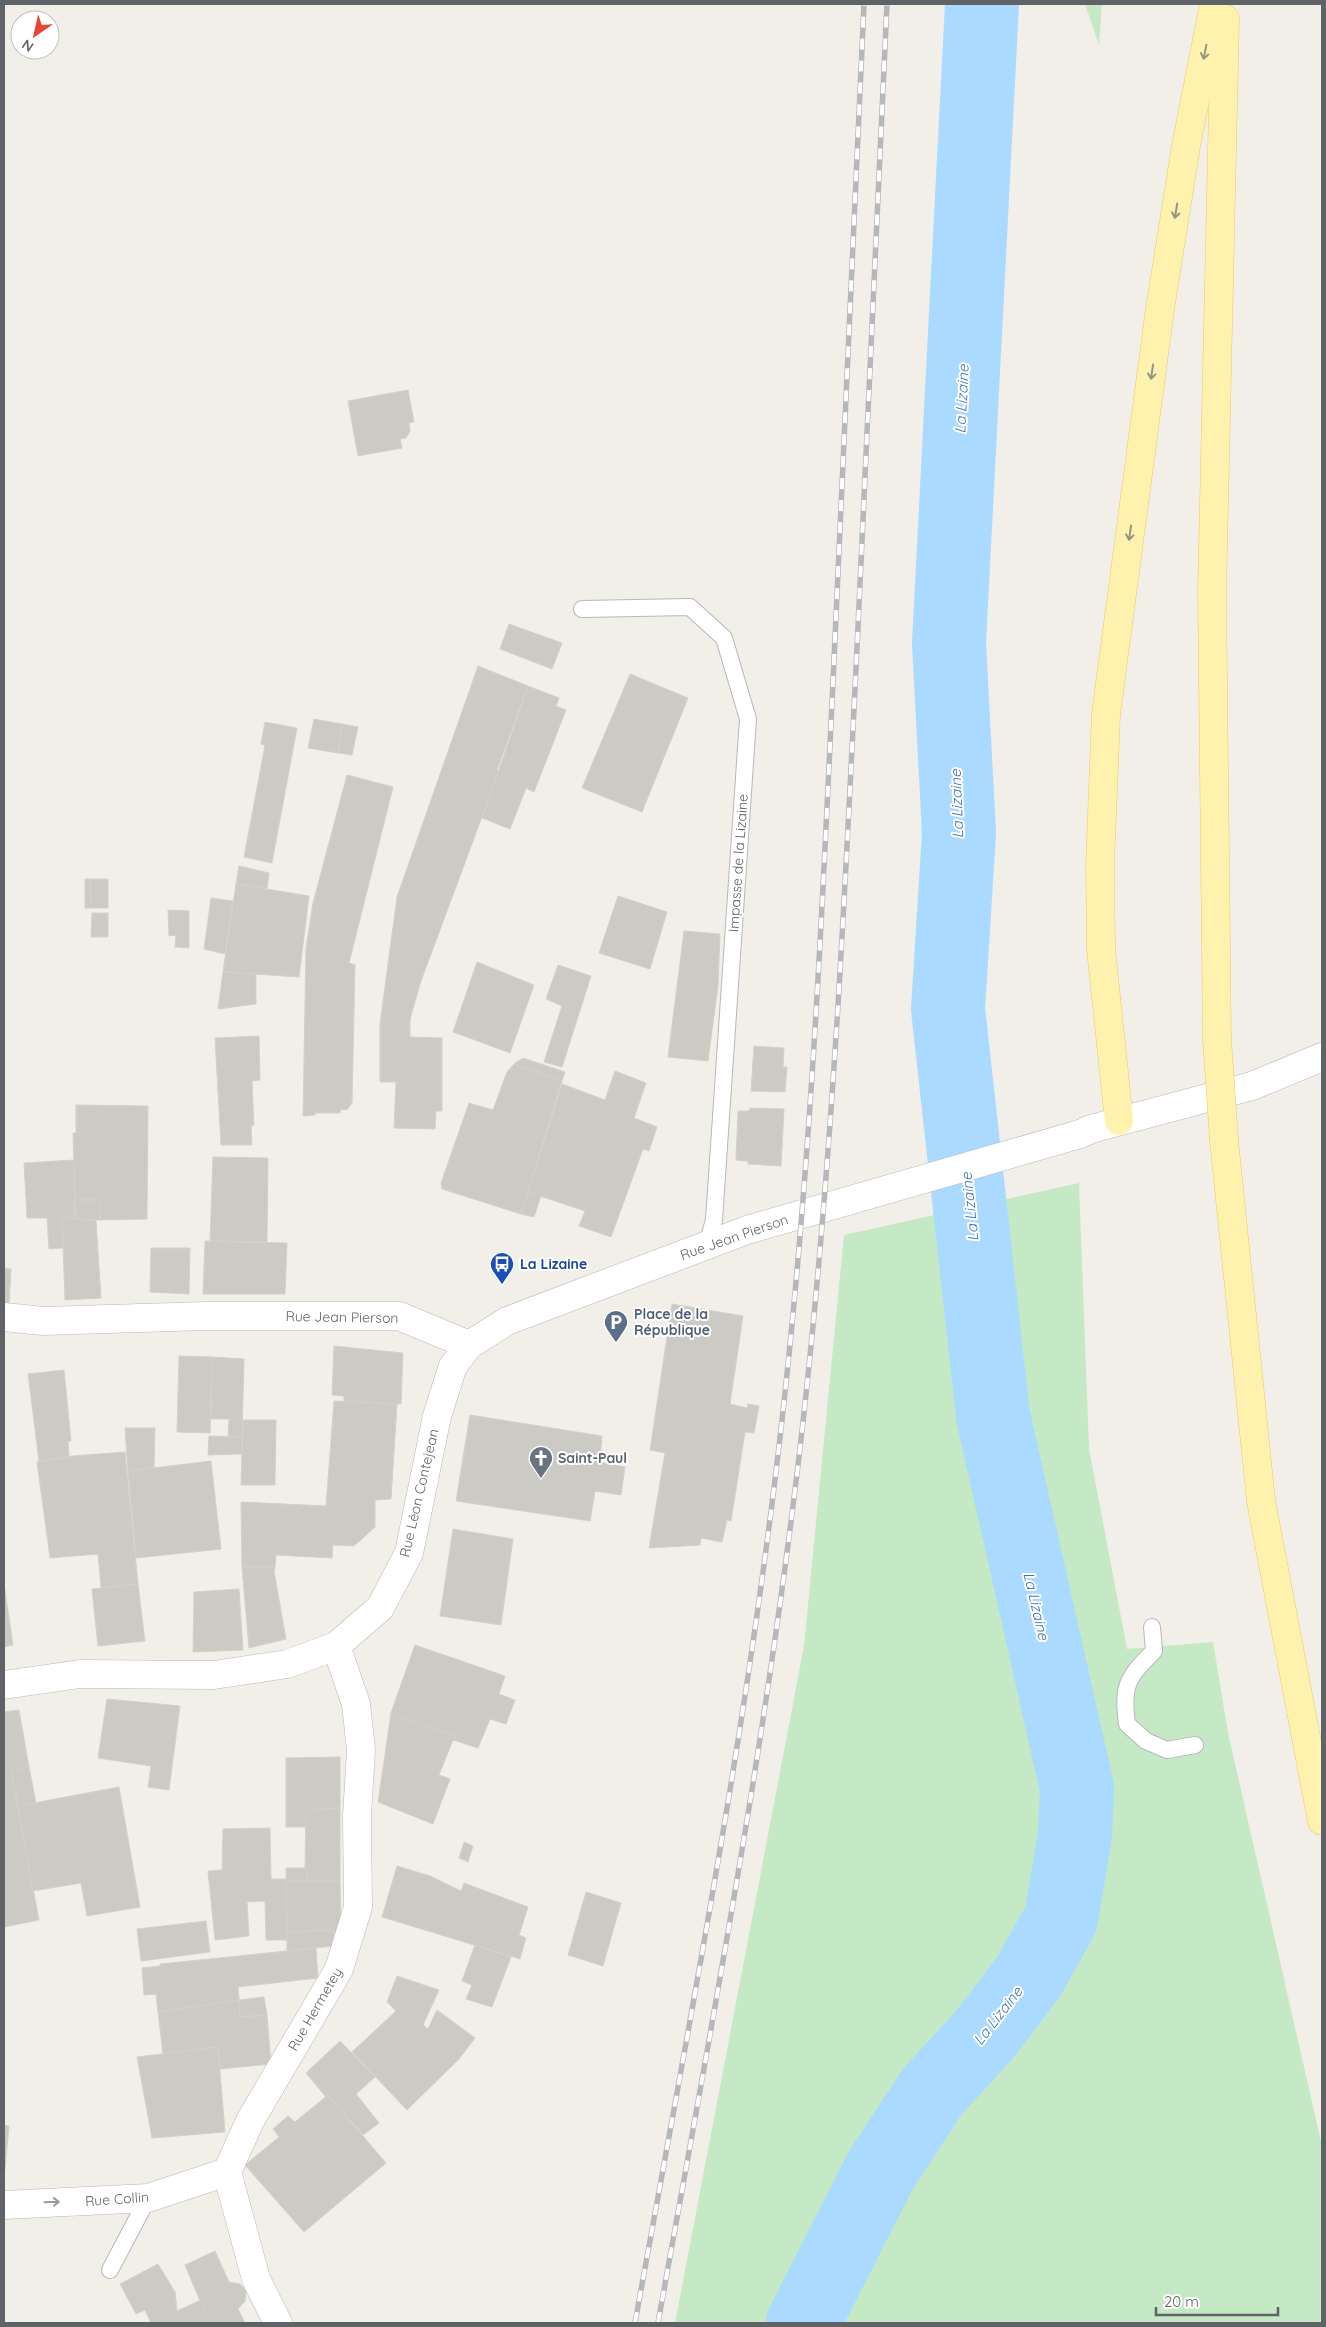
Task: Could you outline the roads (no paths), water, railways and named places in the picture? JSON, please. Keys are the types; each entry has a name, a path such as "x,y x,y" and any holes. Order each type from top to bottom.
{"main road":[{"path":"1119,1121 1101,949 1100,865 1106,714 1160,309 1186,146 1214,4"},
{"path":"1225,4 1212,592 1217,1040 1224,1140 1261,1501 1322,1821"}],"street":[{"name":"Rue Jean Pierson","path":"4,1317 43,1321 207,1316 399,1316 469,1345 507,1321 747,1230 1080,1134 1119,1121 1252,1086 1322,1057"},
{"name":"Rue Léon Contejean","path":"4,1685 80,1674 214,1675 287,1664 336,1646 380,1608 409,1554 437,1416 454,1366 469,1345"},
{"name":"Rue Hermetey","path":"227,2172 250,2121 340,1970 358,1907 357,1816 362,1750 356,1704 336,1646"},
{"name":"Rue Collin","path":"4,2205 148,2198 227,2172"},
{"path":"227,2172 256,2279 278,2323"}],"lane":[{"name":"Impasse de la Lizaine","path":"582,609 690,606 724,638 748,719 714,1220 707,1245"},
{"path":"1152,1627 1154,1651 1132,1673 1124,1698 1127,1724 1146,1741 1167,1750 1195,1744"},
{"path":"110,2270 148,2198"}],"waterway":[{"name":"La Lizaine","path":"803,2323 881,2170 932,2092 985,2034 1029,1976 1061,1919 1075,1835 1077,1788 993,1416 948,1009 959,833 949,643 982,4"}],"railway":[{"path":"635,2323 720,1850 739,1731 773,1493 796,1285 821,928 864,4"},
{"path":"658,2323 721,1973 760,1738 778,1621 807,1385 824,1201 843,925 887,4"}],"place":[{"name":"La Lizaine","path":"502,1285"},
{"name":"Place de la République","path":"616,1343"},
{"name":"Saint-Paul","path":"541,1479"}]}
